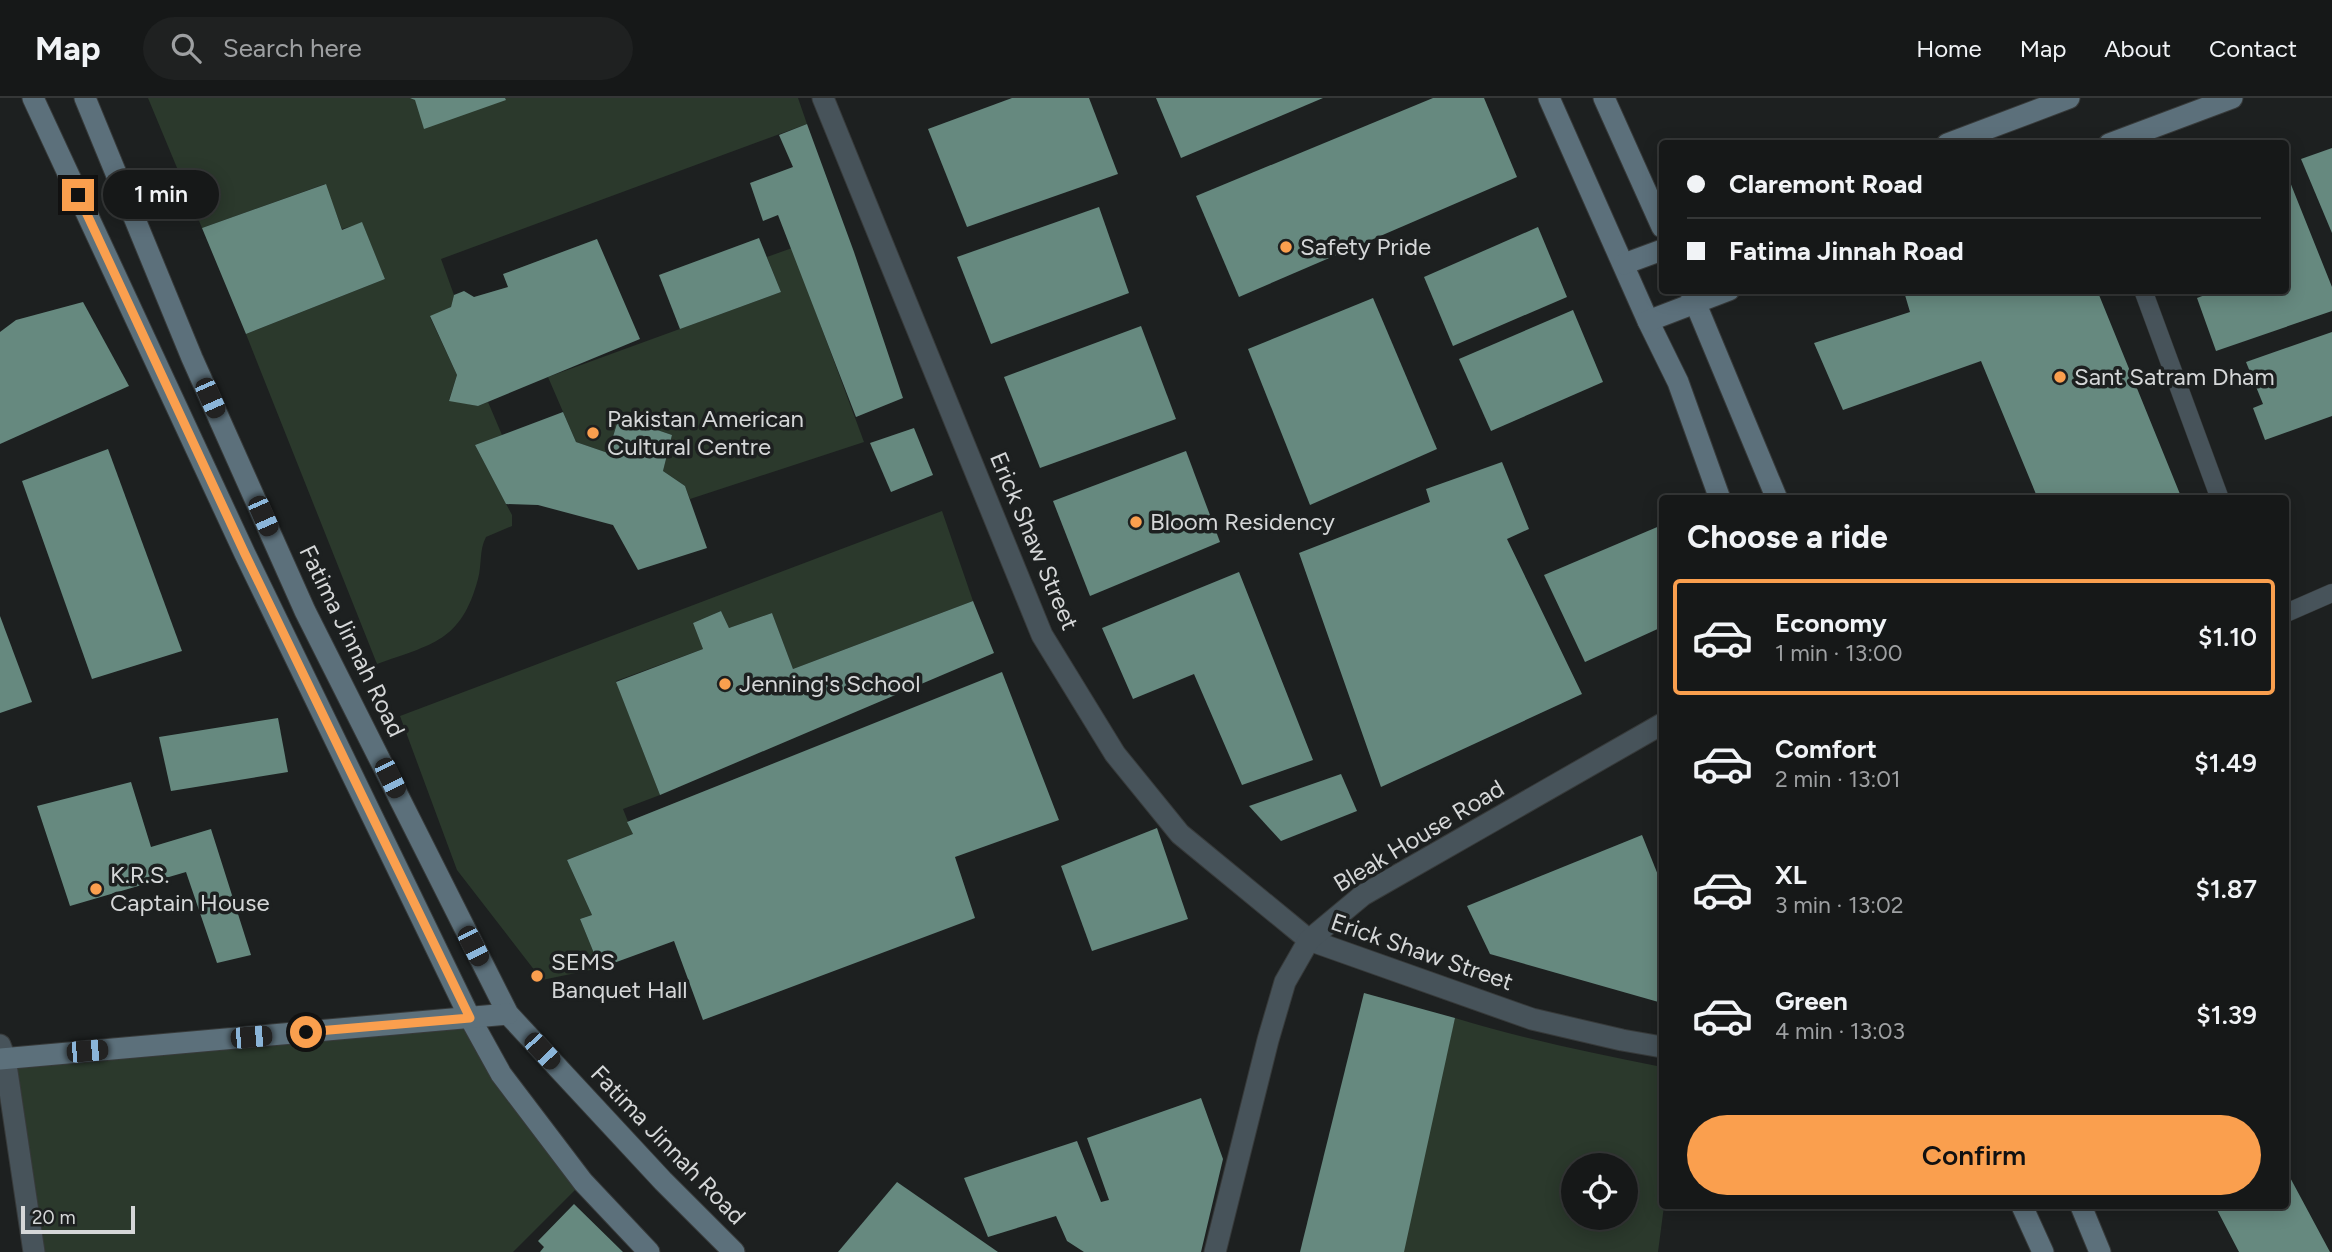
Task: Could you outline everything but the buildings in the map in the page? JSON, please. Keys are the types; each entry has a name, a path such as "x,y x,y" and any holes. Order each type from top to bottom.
{"main road":[{"path":"33,98 240,543 470,1018 501,1074 583,1182 649,1252"},
{"name":"Fatima Jinnah Road","path":"85,98 192,358 305,611 508,1014 663,1181 734,1252"},
{"path":"1549,98 1678,382 1719,495"},
{"path":"1604,98 1659,220"},
{"path":"1958,140 2069,98"},
{"path":"2120,140 2232,98"},
{"path":"1624,264 1659,251"},
{"path":"1648,321 1692,297 1775,495"},
{"path":"2,1054 508,1014"},
{"path":"2023,1209 2043,1252"},
{"path":"2082,1209 2100,1252"}],"street":[{"name":"Erick Shaw Street","path":"822,98 1042,635 1115,754 1180,834 1309,940 1532,1018 1659,1046"},
{"name":"Bleak House Road","path":"1215,1252 1285,982 1309,940 1363,895 1659,726"},
{"path":"2,1054 34,1252"}],"lane":[{"path":"2144,294 2219,495"},
{"path":"2289,612 2332,593"}],"green space":[{"path":"148,98 798,98 807,124 441,259 454,295 451,307 430,317 457,375 449,400 478,406 488,402 502,435 475,445 512,515 512,526 486,537 471,600 453,628 429,645 377,664 246,334 385,279 362,223 342,229 325,184 202,228"},
{"path":"792,248 864,442 690,499 685,486 663,471 672,435 619,417 608,453 576,442 548,377 781,292 767,257"},
{"path":"942,511 973,601 793,669 772,613 729,628 721,611 693,623 703,649 616,681 660,795 623,809 633,834 567,860 592,915 580,919 600,968 542,980 457,870 400,716"},
{"path":"470,1018 583,1182 513,1252 36,1252 9,1062"},
{"path":"1455,1018 1532,1039 1659,1066 1659,1209 1664,1209 1658,1252 1399,1252"}],"place":[{"name":"Safety Pride","path":"1286,247"},
{"name":"Sant Satram Dham","path":"2060,377"},
{"name":"Pakistan American Cultural Centre","path":"593,433"},
{"name":"Bloom Residency","path":"1136,522"},
{"name":"Jenning's School","path":"725,684"},
{"name":"K.R.S. Captain House","path":"96,889"},
{"name":"SEMS Banquet Hall","path":"537,976"}],"route":[{"path":"78,195 245,554 470,1018 306,1032"}]}
